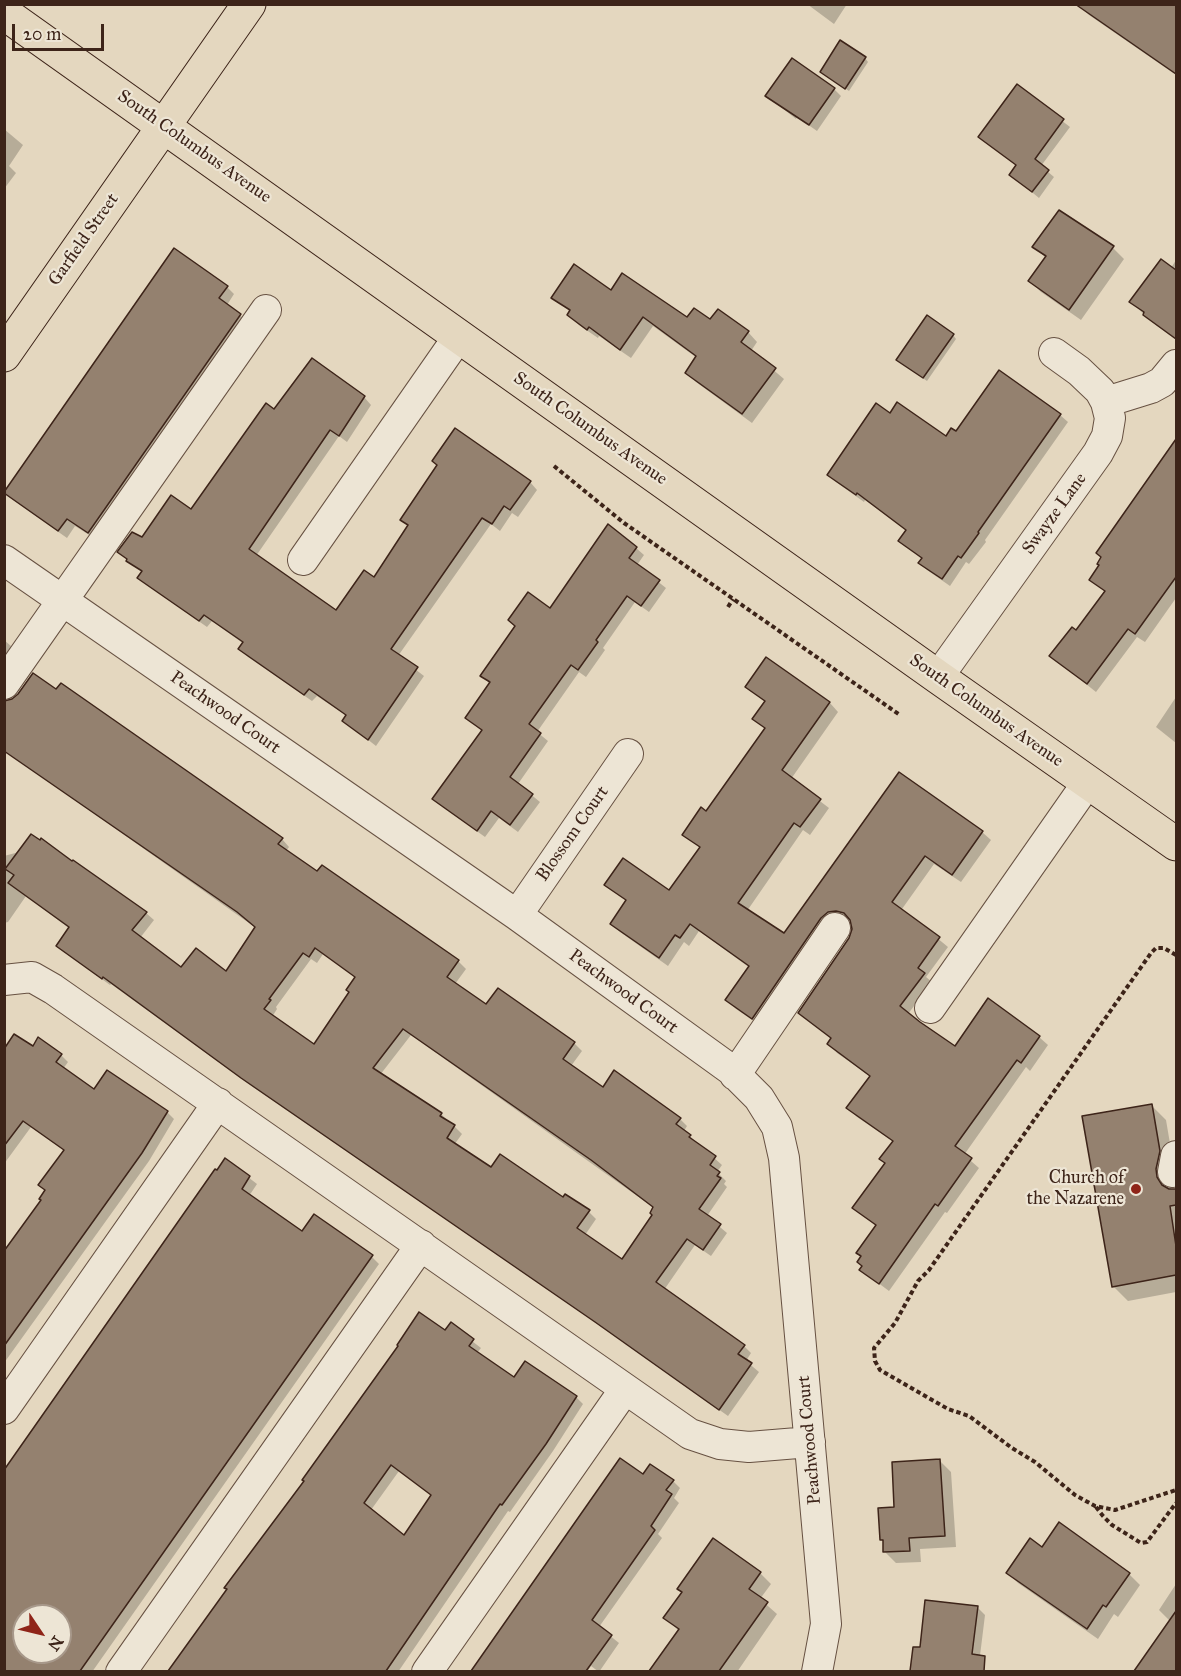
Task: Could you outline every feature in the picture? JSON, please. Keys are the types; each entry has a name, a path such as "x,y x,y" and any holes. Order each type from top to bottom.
{"main road":[{"name":"Garfield Street","path":"4,355 249,4"},
{"name":"South Columbus Avenue","path":"4,13 1176,844"}],"street":[{"path":"4,684 266,309"},
{"path":"303,560 459,336"},
{"path":"1054,353 1092,383 1106,402 1151,388 1162,382 1176,365"},
{"name":"Swayze Lane","path":"938,677 1098,453 1107,436 1110,418 1106,402"},
{"name":"Peachwood Court","path":"4,560 517,915 720,1062 759,1098 777,1126 784,1158 826,1624 817,1671"},
{"name":"Blossom Court","path":"517,915 628,754"},
{"path":"930,1008 1088,782"},
{"path":"735,1075 835,928"},
{"path":"4,980 32,977 53,989 690,1434 720,1444 749,1447 810,1442"},
{"path":"4,1409 218,1103"},
{"path":"121,1671 421,1245"},
{"path":"427,1671 625,1389"}],"path":[{"path":"554,466 624,522 900,715"},
{"path":"728,607 733,599"},
{"path":"1176,955 1164,948 1156,948 1151,952 929,1270 918,1281 895,1323 874,1348 875,1361 880,1370 948,1409 969,1416 1035,1462 1075,1495 1095,1506 1115,1510 1176,1490"},
{"path":"1095,1506 1112,1525 1141,1543 1147,1542 1176,1503"}],"building":[{"path":"1075,4 1176,4 1176,74"},
{"path":"840,40 866,57 845,89 820,72"},
{"path":"792,58 835,88 809,125 765,96"},
{"path":"1017,84 1064,119 1035,159 1049,170 1032,192 1009,175 1016,165 978,137"},
{"path":"1059,210 1114,246 1069,310 1028,281 1046,256 1032,247"},
{"path":"174,248 228,286 219,298 241,314 88,533 67,519 58,531 4,492"},
{"path":"1161,259 1176,270 1176,339 1129,302"},
{"path":"574,264 611,290 622,273 687,317 694,308 710,319 718,309 749,331 741,342 776,368 742,414 685,373 696,356 643,317 620,350 589,327 587,330 567,315 570,310 551,298"},
{"path":"927,315 954,334 923,378 896,360"},
{"path":"312,358 365,396 339,436 330,430 249,549 336,610 364,570 374,577 408,525 400,520 437,465 432,461 455,428 531,481 510,510 504,506 492,524 482,518 391,649 418,667 368,740 342,721 346,715 309,689 304,695 238,649 243,642 204,615 199,621 137,578 142,571 117,552 132,532 142,537 171,495 191,509 266,403 274,409"},
{"path":"999,370 1061,414 961,558 958,556 942,579 918,563 922,558 898,541 906,530 857,493 856,495 827,475 876,403 890,413 897,402 946,436 951,428 956,431"},
{"path":"1176,439 1176,577 1135,634 1128,629 1087,684 1049,656 1072,627 1076,630 1105,591 1089,580 1099,565 1097,564 1101,557 1096,553"},
{"path":"608,524 637,547 629,558 660,580 641,606 627,596 578,670 571,665 529,724 541,733 510,777 533,794 510,825 491,811 477,831 432,799 482,730 465,718 490,682 480,676 515,626 508,620 528,592 550,608"},
{"path":"766,657 830,702 782,770 821,799 800,827 794,823 738,903 784,933 899,772 983,831 952,875 925,856 892,902 940,937 918,968 925,973 900,1006 955,1046 988,998 1040,1036 1021,1063 1017,1060 955,1146 972,1158 938,1206 935,1204 879,1284 859,1270 862,1266 857,1262 861,1256 856,1253 876,1225 852,1208 885,1163 879,1159 893,1141 846,1108 870,1076 827,1044 831,1038 798,1013 849,938 852,929 850,920 844,913 836,911 828,912 821,918 752,1019 725,1000 749,966 690,924 680,938 675,935 659,958 610,924 626,900 604,885 623,858 669,890 700,847 682,835 701,807 706,811 765,728 752,719 765,701 745,687"},
{"path":"33,673 56,689 61,683 283,838 278,844 317,871 322,865 459,960 447,977 486,1004 498,988 575,1042 563,1059 603,1087 614,1070 681,1118 676,1124 691,1135 689,1137 716,1156 710,1165 720,1172 717,1176 721,1178 699,1209 721,1224 703,1250 687,1239 656,1282 745,1345 738,1354 752,1363 719,1410 241,1078 103,977 102,979 56,946 69,927 8,883 14,875 5,869 31,834 40,840 41,838 147,912 132,930 181,967 196,948 226,971 255,927 237,912 4,751 4,701 18,694","holes":["315,948 355,977 346,990 349,992 314,1044 264,1009 303,953 309,957","403,1029 591,1160 653,1207 650,1213 652,1215 622,1259 577,1228 590,1210 565,1194 563,1197 500,1154 491,1167 447,1138 455,1125 440,1116 442,1113 373,1068"]},
{"path":"14,1034 33,1046 38,1037 62,1054 56,1062 94,1089 107,1070 168,1111 142,1153 4,1346 4,1251 41,1200 39,1199 45,1190 38,1185 64,1150 23,1121 4,1146 4,1049"},
{"name":"Church of the Nazarene","path":"1152,1104 1160,1151 1156,1169 1157,1177 1162,1185 1169,1189 1176,1189 1176,1205 1170,1206 1176,1246 1176,1275 1112,1287 1082,1116"},
{"path":"225,1158 250,1176 242,1189 302,1231 314,1214 373,1255 80,1671 4,1671 4,1470 215,1169 217,1170"},
{"path":"419,1312 445,1330 451,1322 474,1339 469,1346 514,1377 525,1361 577,1396 546,1444 502,1505 500,1504 386,1671 168,1671 227,1589 224,1588 304,1481 302,1480","holes":["391,1465 431,1495 404,1535 364,1503"]},
{"path":"620,1458 643,1474 650,1464 674,1480 666,1490 672,1494 651,1526 655,1530 592,1620 612,1635 586,1671 471,1671"},
{"path":"940,1459 945,1536 909,1538 910,1551 883,1552 878,1508 894,1507 892,1462"},
{"path":"1059,1522 1130,1573 1106,1607 1103,1605 1087,1629 1006,1573 1030,1538 1042,1547"},
{"path":"713,1538 761,1572 749,1589 768,1602 719,1671 649,1671 679,1629 663,1618 682,1592 677,1589"},
{"path":"925,1600 978,1606 972,1654 985,1656 984,1671 910,1671 913,1647 920,1647"},
{"path":"1176,1611 1176,1671 1134,1671"}],"place":[{"name":"Church of the Nazarene","path":"1136,1189"}]}
